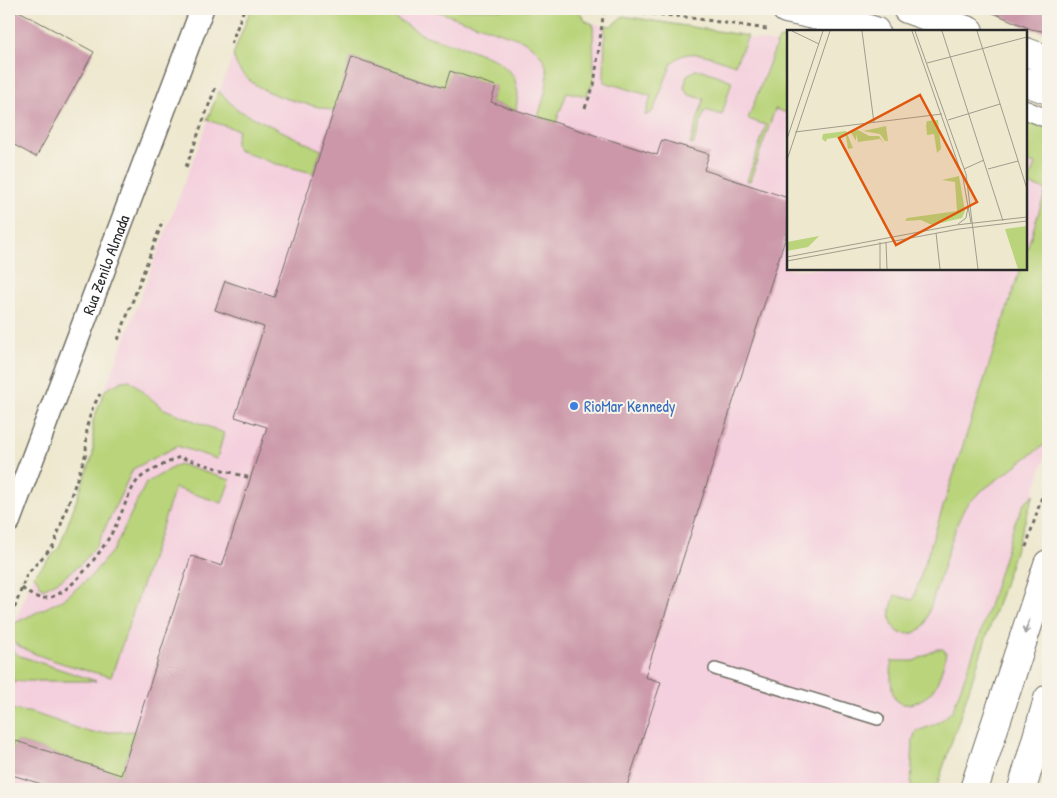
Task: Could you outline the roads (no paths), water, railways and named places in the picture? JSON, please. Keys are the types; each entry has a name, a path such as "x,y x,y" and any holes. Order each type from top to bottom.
{"main road":[{"path":"786,9 848,22 872,30"},
{"path":"907,9 966,30"},
{"path":"1027,52 1048,60"},
{"path":"1027,82 1048,90"},
{"path":"974,789 1048,564"},
{"path":"1022,789 1047,707"}],"street":[{"name":"Rua Zenilo Almada","path":"9,521 18,471 202,9"},
{"path":"1027,110 1048,119"}],"lane":[{"path":"715,669 878,719"}],"place":[{"name":"RioMar Kennedy","path":"574,406"}]}
